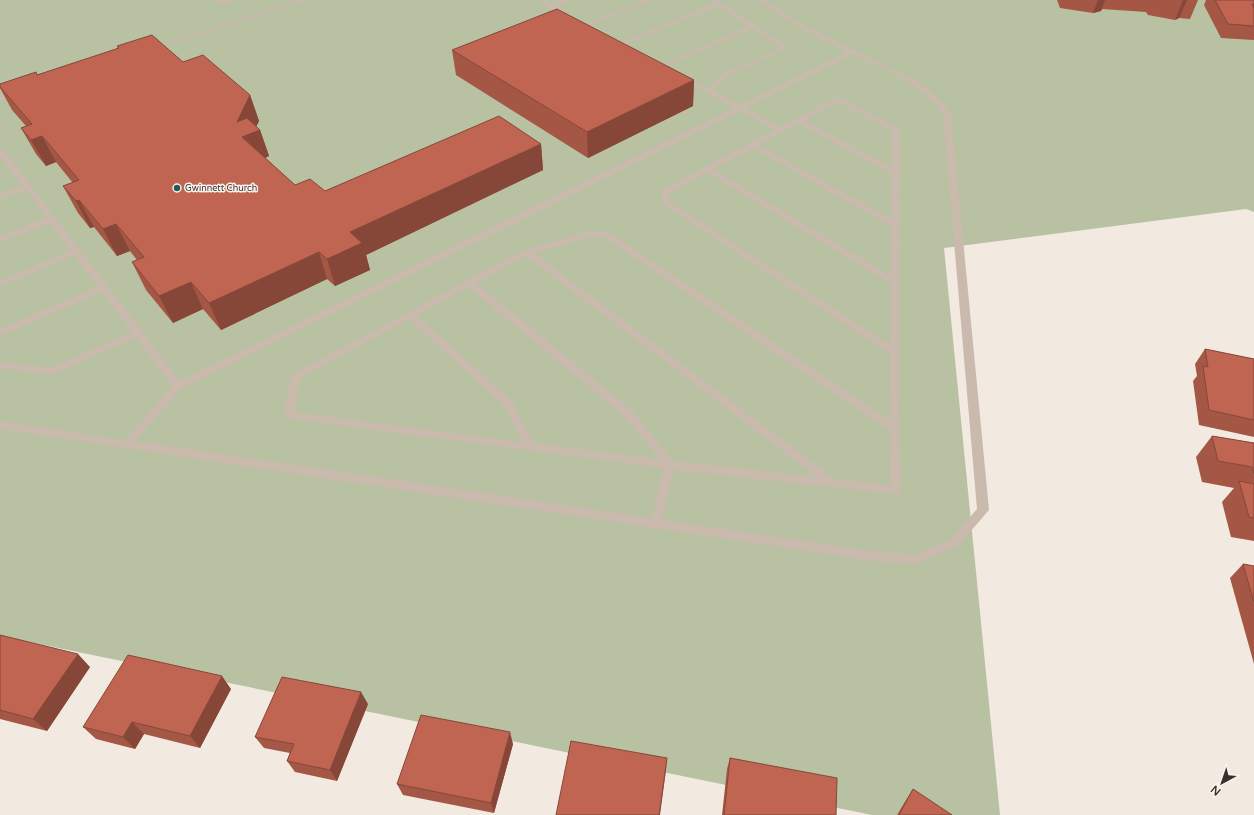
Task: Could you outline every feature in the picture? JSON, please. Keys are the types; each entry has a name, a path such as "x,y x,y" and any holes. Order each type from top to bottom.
{"lane":[{"path":"218,0 222,3 231,0"},
{"path":"148,50 303,0"},
{"path":"540,0 572,18"},
{"path":"552,6 569,0"},
{"path":"579,21 589,26 650,0"},
{"path":"0,425 872,556 915,559 953,544 983,510 947,114 937,100 917,83 803,27 760,0"},
{"path":"629,48 619,43 716,2 786,48 727,74 708,91"},
{"path":"663,66 753,26"},
{"path":"127,444 178,386 853,52"},
{"path":"656,62 669,70"},
{"path":"676,73 780,130"},
{"path":"0,98 22,91"},
{"path":"894,428 606,234 590,234 527,252 294,377 290,415 670,465 896,490 894,428 895,353 895,283 896,225 896,129 838,100 665,192 666,203 895,353"},
{"path":"798,120 896,173"},
{"path":"753,145 896,225"},
{"path":"1,154 178,386"},
{"path":"707,169 895,283"},
{"path":"0,197 27,187"},
{"path":"0,239 52,219"},
{"path":"0,284 76,251"},
{"path":"527,252 834,484"},
{"path":"470,283 629,414 670,465"},
{"path":"0,333 104,288"},
{"path":"410,315 509,405 530,447"},
{"path":"0,365 52,372 137,332"},
{"path":"656,523 670,465"}],"green space":[{"path":"0,0 1254,0 1254,212 1246,209 944,248 1000,815 872,815 0,636"}],"building":[{"path":"1215,0 1254,0 1254,5 1252,4 1254,8 1254,26 1228,24"},
{"path":"557,9 694,80 587,132 452,50"},
{"name":"Gwinnett Church","path":"152,35 183,62 203,55 250,95 237,122 247,118 260,130 242,137 295,185 310,179 325,191 499,116 541,144 350,232 362,243 327,259 319,252 209,303 191,282 159,296 132,262 144,257 116,224 103,229 79,200 76,201 63,186 79,180 42,136 31,140 21,128 32,124 0,87 0,84 36,72 37,75 119,48 117,46"},
{"path":"1205,349 1254,359 1254,420 1209,410 1203,366 1208,367"},
{"path":"1212,436 1254,443 1254,474 1252,467 1218,461"},
{"path":"1239,481 1254,484 1254,518 1249,517"},
{"path":"1243,564 1254,566 1254,602"},
{"path":"0,635 78,654 33,719 0,710"},
{"path":"128,655 222,676 190,736 132,722 123,737 83,727"},
{"path":"282,677 361,692 330,770 287,761 294,744 255,737"},
{"path":"421,715 510,732 491,803 397,784"},
{"path":"571,741 667,758 659,815 556,815"},
{"path":"730,758 837,778 836,815 724,815"},
{"path":"913,789 952,815 899,815"}],"place":[{"name":"Gwinnett Church","path":"177,188"}]}
